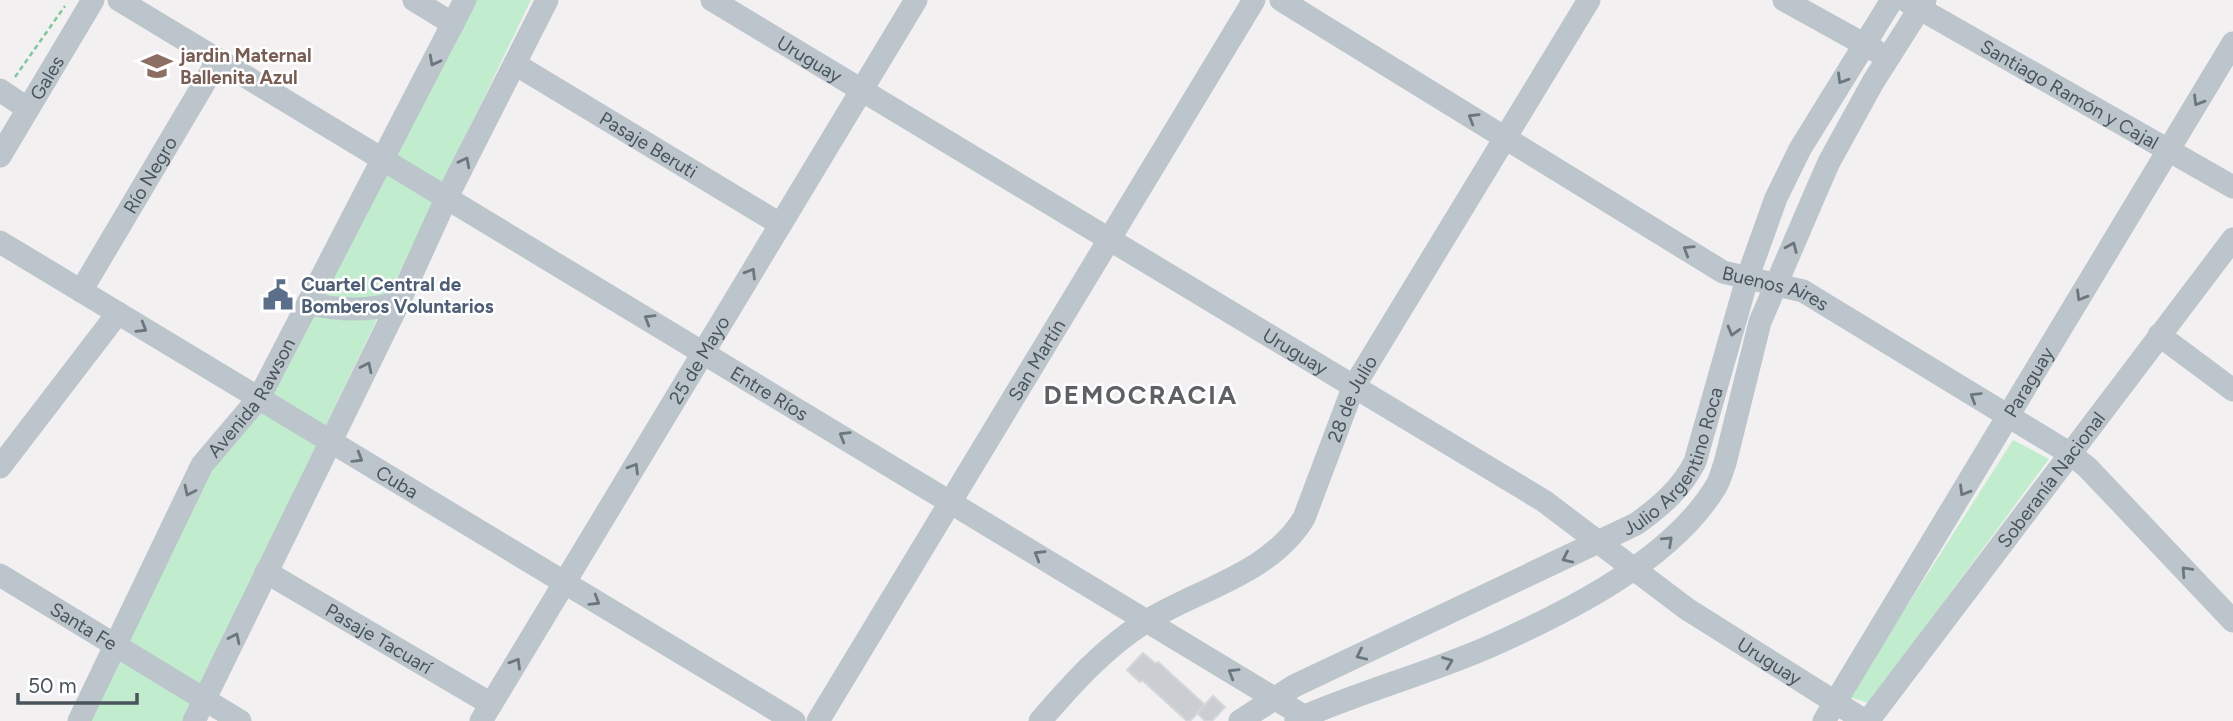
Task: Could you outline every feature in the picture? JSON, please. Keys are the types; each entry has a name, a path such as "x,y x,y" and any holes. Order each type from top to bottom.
{"street":[{"name":"Gales","path":"0,156 93,0"},
{"name":"Entre Ríos","path":"119,0 951,501 1275,698 1303,719"},
{"path":"414,0 453,24"},
{"name":"Avenida Rawson","path":"79,721 202,465 259,398 465,0"},
{"path":"194,721 399,302 446,199 547,0"},
{"name":"Uruguay","path":"712,0 1353,388 1544,500 1687,609 1829,712 1867,721"},
{"name":"25 de Mayo","path":"486,713 916,0"},
{"name":"San Martín","path":"818,721 1254,0"},
{"name":"Buenos Aires","path":"1281,0 1723,272 1803,291 2069,453 2087,467 2233,621"},
{"name":"28 de Julio","path":"1040,721 1086,669 1122,638 1147,621 1268,558 1284,544 1304,518 1353,388 1590,0"},
{"path":"1784,0 1889,57"},
{"name":"Julio Argentino Roca","path":"1240,721 1294,686 1600,543 1658,509 1688,475 1707,424 1747,279 1789,170 1892,0"},
{"name":"Julio Argentino Roca","path":"1303,719 1490,646 1585,599 1634,569 1678,531 1717,486 1760,322 1776,283 1829,162 1889,57 1916,3"},
{"name":"Santiago Ramón y Cajal","path":"1916,3 2233,187"},
{"name":"Paraguay","path":"1829,712 2009,418 2233,43"},
{"name":"Río Negro","path":"81,291 218,60"},
{"name":"Pasaje Beruti","path":"515,64 780,225"},
{"path":"3,83 28,109"},
{"name":"Cuba","path":"0,242 794,721"},
{"name":"Soberanía Nacional","path":"1867,721 2230,245"},
{"path":"308,303 331,309 375,309 399,302"},
{"path":"0,467 118,313"},
{"path":"2159,335 2233,390"},
{"name":"Pasaje Tacuarí","path":"266,572 486,713"},
{"name":"Santa Fe","path":"0,575 240,721"}],"path":[{"path":"3,83 14,78 69,0"}],"green space":[{"path":"472,0 531,0 183,721 90,721 213,462 263,411"},
{"path":"2013,440 2049,459 1869,703 1849,697"}],"building":[{"path":"1143,653 1156,664 1158,662 1205,705 1190,721 1127,670"},
{"path":"1213,696 1225,707 1212,721 1205,721 1197,713"}],"place":[{"name":"jardin Maternal Ballenita Azul","path":"157,66"},
{"name":"Cuartel Central de Bomberos Voluntarios","path":"278,295"}],"district":[{"name":"DEMOCRACIA","path":"1141,395"}]}
